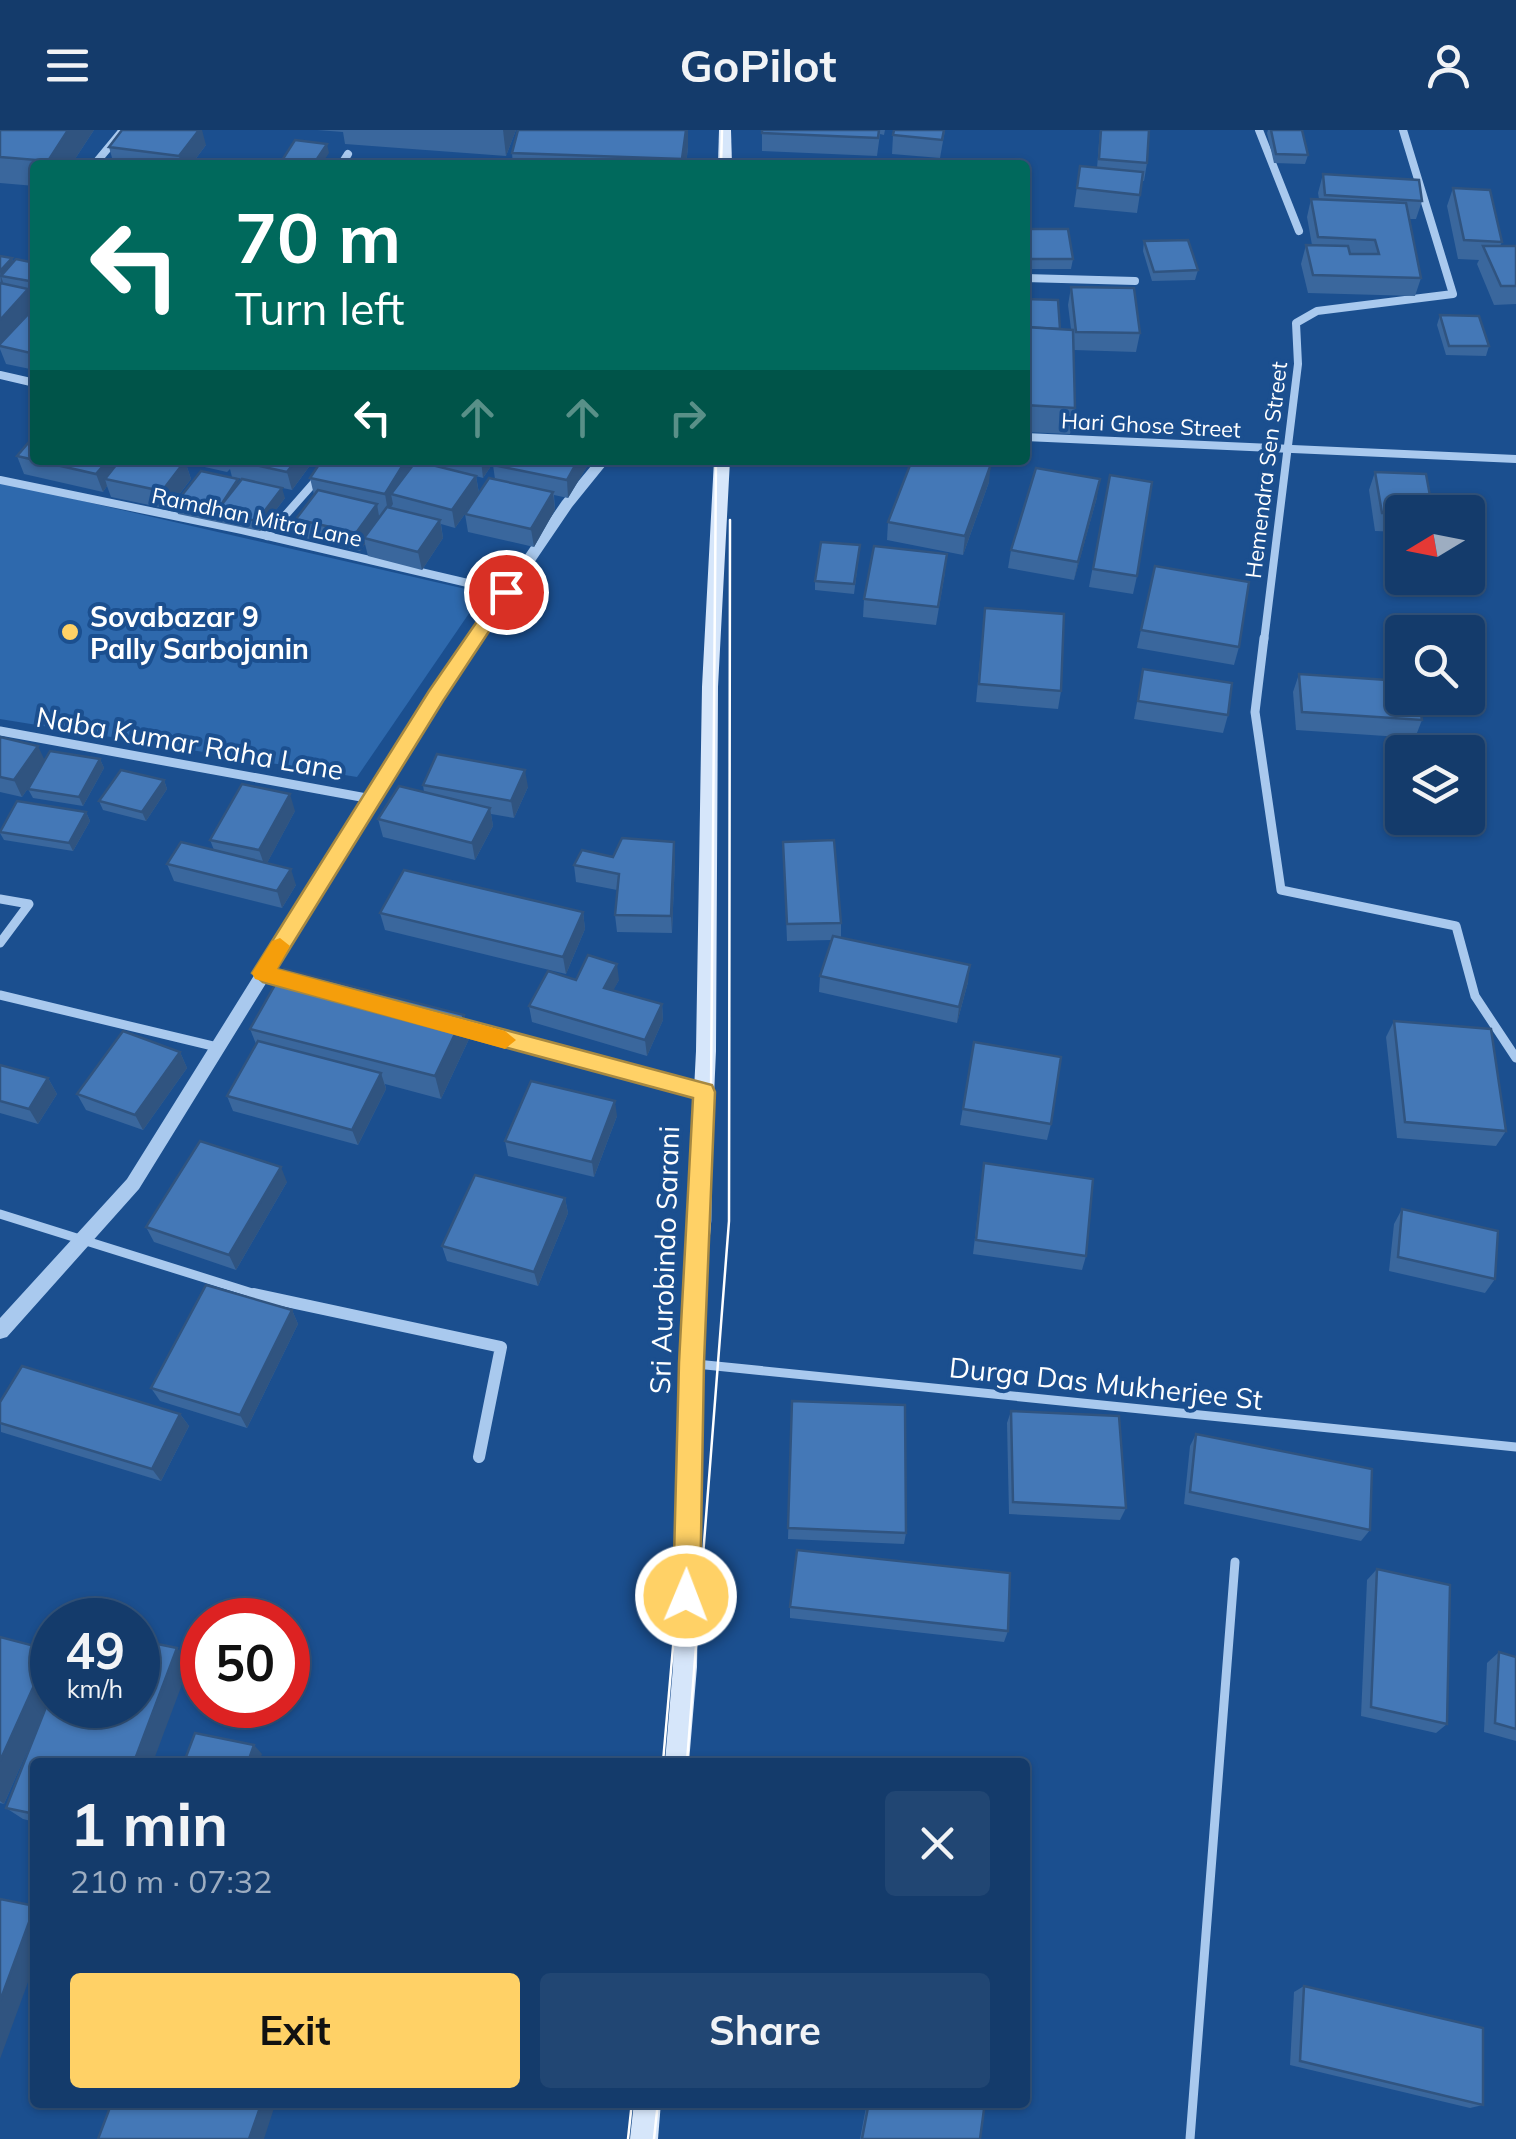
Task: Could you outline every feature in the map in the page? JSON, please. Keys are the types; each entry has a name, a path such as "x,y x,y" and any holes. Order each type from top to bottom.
{"main road":[{"path":"725,130 725,160"},
{"name":"Sri Aurobindo Sarani","path":"677,1758 685,1667 691,1363 704,1092 710,687 722,465"},
{"path":"644,2139 647,2108"}],"street":[{"path":"98,160 122,130"},
{"path":"1259,130 1299,231"},
{"name":"Hemendra Sen Street","path":"1403,130 1453,294 1317,311 1296,324 1298,364 1255,712 1281,890 1456,926 1475,996 1516,1058"},
{"path":"344,160 348,154"},
{"path":"1030,278 1135,280"},
{"path":"0,290 30,295"},
{"path":"0,375 30,382"},
{"name":"Hari Ghose Street","path":"1030,436 1516,459"},
{"path":"267,536 330,465"},
{"path":"0,1331 133,1184 372,799 506,592 599,465"},
{"name":"Ramdhan Mitra Lane","path":"0,480 267,536 506,592"},
{"path":"549,500 567,504"},
{"name":"Naba Kumar Raha Lane","path":"0,731 372,799"},
{"path":"0,899 29,904 0,943"},
{"path":"263,973 281,978"},
{"path":"0,995 217,1047"},
{"path":"442,1023 704,1092"},
{"path":"0,1214 282,1303 501,1346 480,1457"}],"lane":[{"name":"Durga Das Mukherjee St","path":"691,1363 1516,1447"},
{"path":"1190,2139 1235,1562"}],"shaded area":[{"path":"0,482 483,593 357,777 0,719"}],"building":[{"path":"0,130 68,130 49,160 0,157"},
{"path":"122,130 199,130 179,156 109,147"},
{"path":"518,130 686,130 682,159 512,153"},
{"path":"762,130 879,130 878,138"},
{"path":"894,130 944,130 942,140 893,135"},
{"path":"1101,130 1149,130 1147,163 1099,159"},
{"path":"1271,130 1302,130 1308,155 1276,154"},
{"path":"295,140 327,144 316,160 282,160"},
{"path":"1080,166 1143,172 1140,195 1077,188"},
{"path":"1323,174 1419,180 1422,201 1325,195"},
{"path":"1453,188 1490,190 1502,242 1464,240"},
{"path":"1311,199 1406,203 1421,278 1313,275 1306,245 1348,246 1350,254 1379,254 1375,240 1318,237"},
{"path":"1030,229 1068,229 1073,259 1031,259"},
{"path":"1188,240 1198,270 1154,272 1144,241"},
{"path":"1483,246 1516,246 1516,286 1501,286"},
{"path":"0,256 12,258 0,271"},
{"path":"16,259 30,262 30,281 1,276"},
{"path":"0,283 28,289 0,320"},
{"path":"1071,287 1134,288 1140,333 1076,332"},
{"path":"1030,299 1058,300 1060,329 1030,327"},
{"path":"30,312 30,353 0,344"},
{"path":"1440,315 1479,316 1489,346 1449,346"},
{"path":"1030,327 1073,330 1075,408 1030,405"},
{"path":"30,441 30,459 17,456"},
{"path":"56,465 104,465 96,474"},
{"path":"116,465 182,465 162,491 105,479"},
{"path":"256,465 292,465 287,472"},
{"path":"319,465 403,465 385,494 310,478"},
{"path":"413,465 432,465 476,476 452,510 391,494"},
{"path":"493,465 575,465 567,480"},
{"path":"910,465 991,465 965,536 888,522"},
{"path":"1036,468 1100,479 1078,562 1011,550"},
{"path":"201,471 238,479 219,508 242,479 282,488 257,521 175,504"},
{"path":"1375,472 1426,474 1430,495 1385,495 1382,513"},
{"path":"1110,475 1152,482 1137,576 1093,569"},
{"path":"489,478 553,492 531,529 465,514"},
{"path":"318,490 377,504 356,533 296,519"},
{"path":"387,507 440,520 418,552 364,538"},
{"path":"821,542 860,545 854,584 815,581"},
{"path":"874,546 947,554 938,607 864,599"},
{"path":"1155,566 1249,582 1239,647 1141,630"},
{"path":"985,608 1064,614 1061,691 979,684"},
{"path":"1143,669 1232,683 1228,715 1138,701"},
{"path":"1299,674 1385,680 1385,715 1421,715 1422,720 1302,712"},
{"path":"0,737 38,746 14,780 0,777"},
{"path":"50,751 100,759 79,797 28,789"},
{"path":"437,754 525,770 511,801 423,785"},
{"path":"121,770 164,780 142,812 99,801"},
{"path":"242,784 290,794 259,850 210,840"},
{"path":"399,786 490,808 472,843 378,819"},
{"path":"17,801 86,812 69,843 0,832"},
{"path":"622,838 674,842 671,916 615,915 619,874 574,865 582,850 613,857"},
{"path":"834,840 841,923 787,924 783,842"},
{"path":"181,842 291,869 277,891 167,864"},
{"path":"404,870 583,912 563,957 380,913"},
{"path":"833,936 970,965 959,1007 820,976"},
{"path":"588,955 617,964 604,988 662,1004 645,1040 529,1006 548,971 576,980"},
{"path":"284,969 464,1015 435,1076 250,1029"},
{"path":"1394,1021 1491,1029 1506,1131 1405,1122"},
{"path":"123,1031 180,1052 135,1115 77,1094"},
{"path":"258,1041 381,1073 352,1130 227,1096"},
{"path":"974,1042 1061,1057 1051,1124 963,1109"},
{"path":"0,1065 48,1078 29,1109 0,1101"},
{"path":"531,1081 615,1101 592,1162 505,1141"},
{"path":"200,1141 281,1167 229,1255 146,1227"},
{"path":"984,1163 1093,1179 1086,1256 976,1240"},
{"path":"475,1175 565,1198 534,1272 442,1246"},
{"path":"1402,1209 1498,1231 1495,1279 1398,1257"},
{"path":"206,1285 292,1310 240,1415 151,1388"},
{"path":"22,1366 180,1414 152,1469 0,1423 0,1402"},
{"path":"792,1401 905,1405 906,1533 788,1528"},
{"path":"1011,1411 1119,1416 1126,1508 1013,1502"},
{"path":"1196,1434 1372,1469 1370,1530 1190,1492"},
{"path":"797,1550 1010,1573 1008,1631 790,1607"},
{"path":"1377,1569 1450,1585 1447,1724 1371,1707"},
{"path":"0,1637 30,1645 30,1694 0,1761"},
{"path":"160,1645 177,1648 160,1693"},
{"path":"1499,1652 1516,1657 1516,1729 1495,1723"},
{"path":"38,1728 147,1728 136,1758 30,1758 30,1813 6,1808"},
{"path":"195,1733 254,1745 249,1758 186,1758"},
{"path":"0,1899 30,1905 30,1920 0,2001"},
{"path":"1304,1986 1483,2028 1483,2105 1300,2061"},
{"path":"110,2108 260,2108 249,2139 98,2139"},
{"path":"868,2108 984,2108 980,2139 862,2139"}],"tram line":[{"path":"721,160 722,130"},
{"path":"663,1758 710,1221 716,465"},
{"path":"687,1758 729,1221 730,520"},
{"path":"628,2139 631,2108"},
{"path":"654,2139 657,2108"}],"slow traffic":[{"path":"280,946 263,973 505,1040"}],"place":[{"name":"Sovabazar 9 Pally Sarbojanin","path":"70,632"}],"route":[{"path":"506,592 436,696 263,973 704,1092 691,1363 686,1596"}]}
